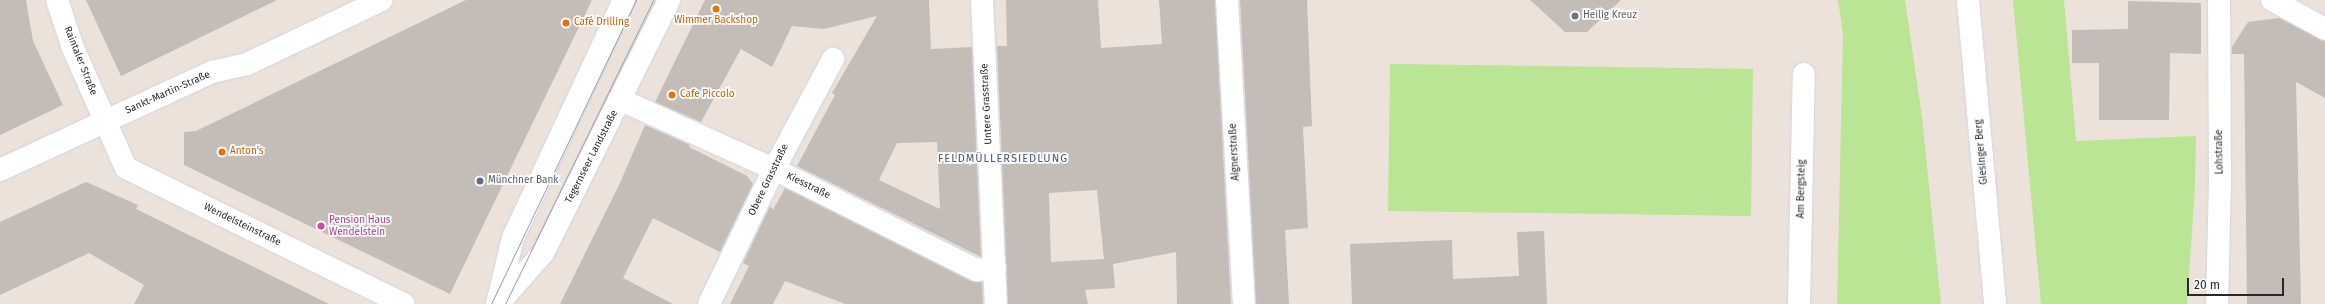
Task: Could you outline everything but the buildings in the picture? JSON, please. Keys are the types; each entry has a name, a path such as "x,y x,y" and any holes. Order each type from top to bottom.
{"street":[{"name":"Raintaler Straße","path":"57,0 73,48 106,121"},
{"name":"Sankt-Martin-Straße","path":"0,170 212,72 247,64 382,0"},
{"name":"Tegernseer Landstraße","path":"497,304 513,238 624,0"},
{"name":"Tegernseer Landstraße","path":"497,304 543,252 621,100 669,0"},
{"name":"Untere Grasstraße","path":"982,0 996,304"},
{"name":"Aignerstraße","path":"1227,0 1244,304"},
{"name":"Giesinger Berg","path":"1968,0 1995,304"},
{"name":"Lohstraße","path":"2217,304 2220,183 2219,0"},
{"path":"2272,0 2325,29"},
{"name":"Obere Grasstraße","path":"709,304 774,169 833,58"},
{"name":"Am Bergsteig","path":"1799,304 1804,74"},
{"name":"Kiesstraße","path":"621,100 774,169 977,270 995,268"},
{"name":"Wendelsteinstraße","path":"106,121 126,168 404,304"}],"green space":[{"path":"1838,0 1905,0 1922,117 1941,304 1837,304 1843,33"},
{"path":"2013,0 2064,0 2076,141 2196,136 2195,188 2187,304 2041,304"},
{"path":"1390,64 1753,69 1751,216 1388,211"}],"tram line":[{"path":"491,304 636,0"},
{"path":"505,304 653,0"}],"place":[{"name":"Wimmer Backshop","path":"716,9"},
{"name":"Heilig Kreuz","path":"1575,16"},
{"name":"Café Drilling","path":"566,23"},
{"name":"Cafe Piccolo","path":"672,95"},
{"name":"Anton's","path":"222,152"},
{"name":"Münchner Bank","path":"480,181"},
{"name":"Pension Haus Wendelstein","path":"321,226"}],"district":[{"name":"FELDMÜLLERSIEDLUNG","path":"1003,159"}]}
